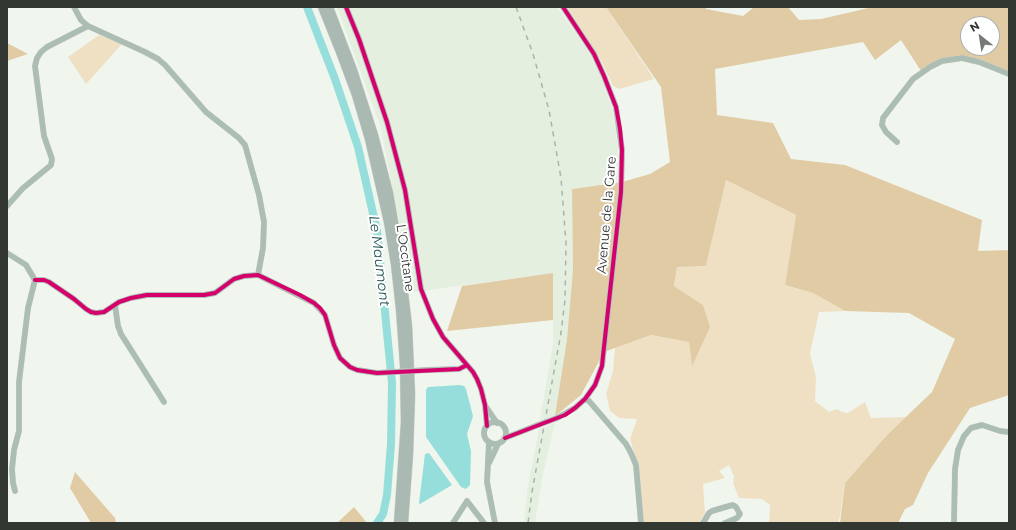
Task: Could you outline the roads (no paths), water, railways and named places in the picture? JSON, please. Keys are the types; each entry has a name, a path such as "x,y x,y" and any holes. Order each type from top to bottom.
{"highway":[{"name":"L'Occitane","path":"322,7 356,94 369,139 380,182 395,264 403,349 405,422 398,523"},
{"name":"L'Occitane","path":"329,7 354,70 374,135 389,193 399,250 408,326 411,386 409,454 404,523"}],"street":[{"path":"74,7 81,20 88,26 158,59 206,112 239,138 245,145 259,195 264,222 263,248 258,275"},
{"path":"346,7 359,39 387,122 405,190 421,289 432,319 473,372 481,389 485,405 487,426 485,429 485,436 488,442 487,482 495,523"},
{"name":"Avenue de la Gare","path":"505,438 557,418 575,408 585,399 595,386 603,361 621,192 622,150 616,107 604,76 594,54 563,7"},
{"path":"7,206 23,188 51,165 52,159 44,136 35,66 37,58 47,47 88,26"},
{"path":"897,142 886,132 882,125 884,118 913,79 930,67 942,61 962,58 979,62 1009,74"},
{"path":"7,253 26,264 35,280 28,308 19,382 20,432 14,450 12,469 15,491"},
{"path":"35,280 44,280 49,282 90,312 96,313 104,312 131,298 147,296 204,295 214,293 234,279 244,276 258,275 314,303 325,315 334,346 340,358 357,370 377,373 459,369 467,365"},
{"path":"115,305 118,326 121,334 164,402"},
{"path":"585,399 589,401 626,444 632,454 636,465 641,523"},
{"path":"485,405 497,423"},
{"path":"487,426 494,422 501,424 505,429 505,438 498,444 488,465"},
{"path":"954,523 955,469 958,450 964,436 971,428 982,424 1000,431 1009,432"},
{"path":"505,429 523,430"},
{"path":"488,442 498,444"},
{"path":"453,523 467,501 484,523"},
{"path":"703,523 712,511 729,506 736,507 740,514 737,518 725,523"}],"water":[{"path":"464,386 466,389 473,416 467,434 471,451 470,485 466,489 461,487 426,437 426,390 428,387"},
{"path":"429,453 452,485 420,504 425,454"}],"waterway":[{"name":"Le Maumont","path":"307,7 335,79 358,147 377,231 392,383 391,444 387,495 383,514 377,523"}],"railway":[{"path":"516,7 533,54 549,110 561,178 566,243 565,300 561,333 532,492 528,523"}]}
